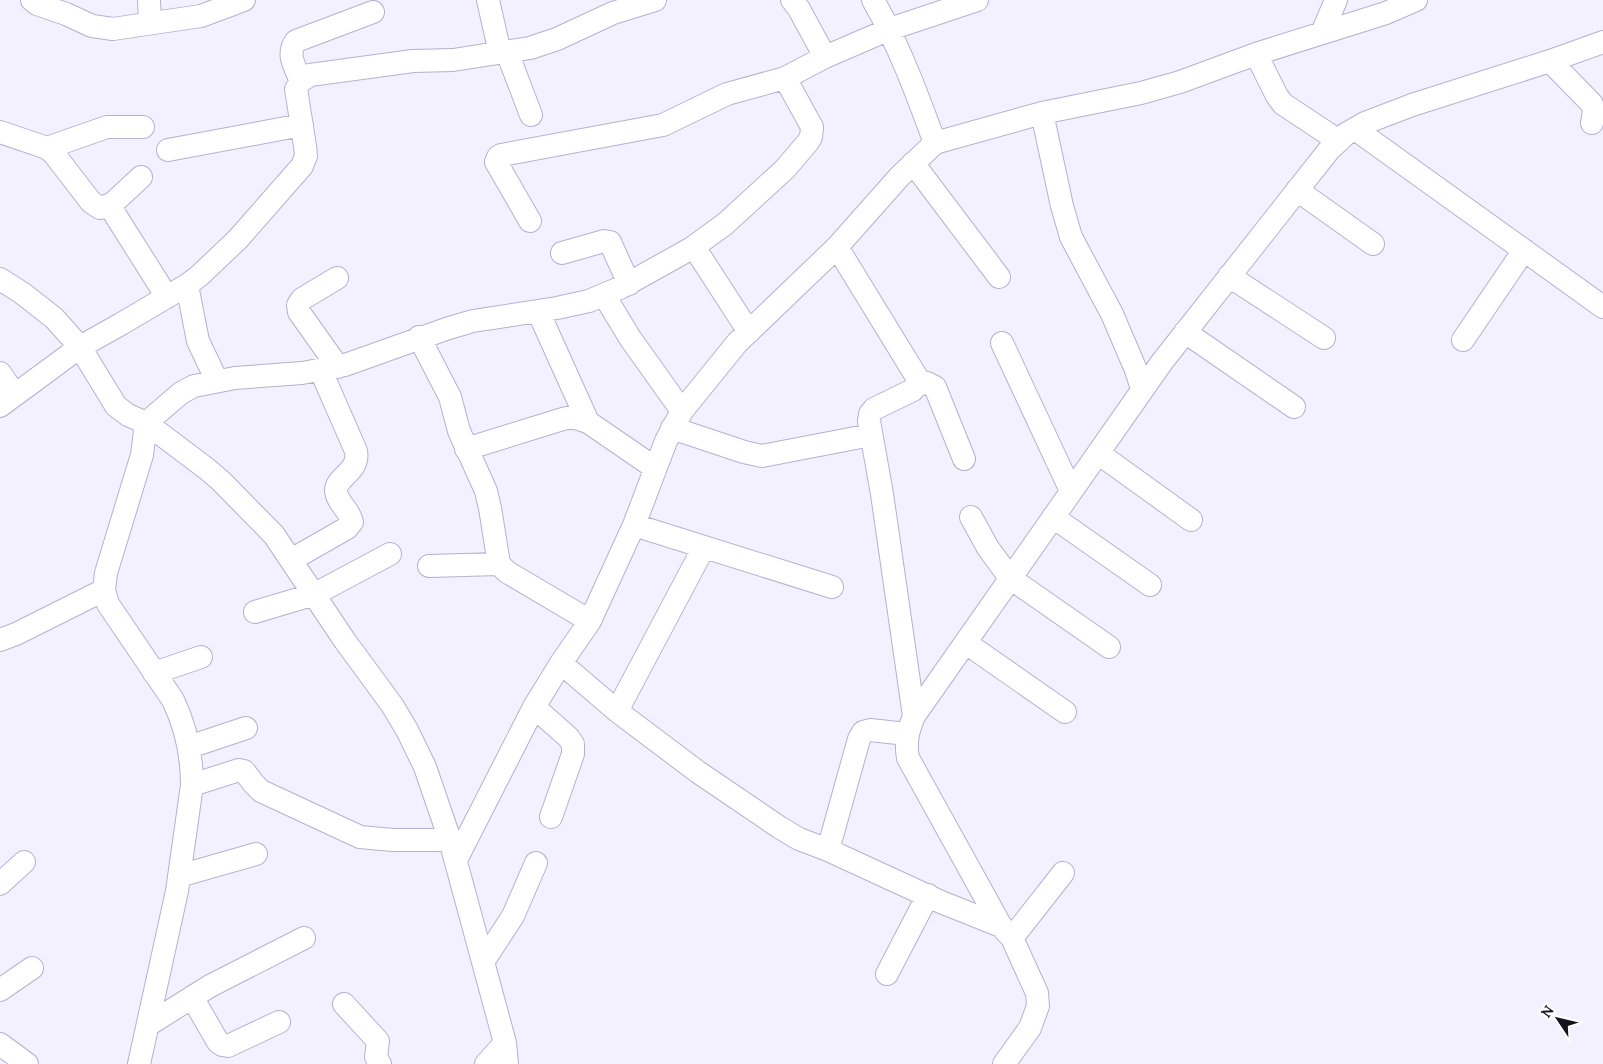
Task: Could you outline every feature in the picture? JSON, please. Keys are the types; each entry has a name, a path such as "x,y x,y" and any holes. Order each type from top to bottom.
{"street":[{"path":"32,0 37,4 92,26 113,29 210,14 244,0"},
{"path":"149,0 150,23"},
{"path":"488,0 504,53 531,115"},
{"path":"0,373 8,401 80,347 188,284 238,239 302,166 306,156 296,89 301,80 310,75 413,61 453,60 541,46 613,13 655,0"},
{"path":"792,0 799,9 825,57"},
{"path":"873,0 890,29 935,143"},
{"path":"530,221 496,162 498,156 664,125 727,94 785,78 825,57 890,29 977,0"},
{"path":"1322,33 1336,0"},
{"path":"453,850 534,707 590,621 634,525 655,468 677,420 736,344 837,247 913,163 935,143 1042,113 1141,93 1180,82 1256,54 1386,13 1416,0"},
{"path":"301,80 290,52 296,41 373,12"},
{"path":"1004,1064 1030,1028 1038,1006 1038,993 1006,932 908,758 906,746 911,725 1010,578 1142,389 1329,150 1365,123 1412,105 1603,42"},
{"path":"1256,54 1283,104 1347,135 1524,250 1603,307"},
{"path":"1550,61 1592,104 1594,111 1592,123"},
{"path":"139,1064 179,876 192,785 189,747 180,715 173,700 108,604 104,590 106,573 142,455 146,423 181,393 194,386 235,378 330,369 473,321 589,301 629,284 694,247 725,224 785,170 811,137 812,127 810,122 785,78"},
{"path":"1042,113 1062,206 1071,237 1112,314 1142,389"},
{"path":"168,150 302,125"},
{"path":"47,148 107,127 142,127"},
{"path":"0,132 47,148 54,154 95,206 100,208 109,205 141,177"},
{"path":"913,163 999,277"},
{"path":"1297,190 1373,244"},
{"path":"109,205 167,297"},
{"path":"562,253 604,241 610,242 629,284"},
{"path":"694,247 749,332"},
{"path":"837,247 918,379 917,385 913,390 874,409 870,414 869,421 882,494 911,725"},
{"path":"1463,340 1524,250"},
{"path":"1229,276 1324,338"},
{"path":"291,560 347,528 352,522 351,516 336,492 338,485 356,464 358,458 330,369 299,312 298,305 302,299 337,278"},
{"path":"0,279 22,293 54,318 80,347 116,406 128,415 146,423 220,480 268,528 315,594 345,641 392,704 425,768 453,850 483,962 506,1053 486,1064"},
{"path":"188,284 198,341 217,381"},
{"path":"604,295 677,420 744,452 762,456 871,435"},
{"path":"538,311 588,422"},
{"path":"1185,332 1294,406"},
{"path":"419,338 450,397 466,449 486,491 499,564 507,572 590,621"},
{"path":"1002,344 1071,491"},
{"path":"917,385 927,383 935,387 964,459"},
{"path":"466,449 566,418 576,418 588,422 655,468"},
{"path":"1098,452 1191,520"},
{"path":"971,517 982,538 1010,578 1109,647"},
{"path":"1053,517 1150,585"},
{"path":"634,525 832,587"},
{"path":"617,711 704,547"},
{"path":"255,612 315,594 390,554"},
{"path":"429,566 499,564"},
{"path":"0,640 16,634 104,590"},
{"path":"966,643 1064,712"},
{"path":"154,673 201,657"},
{"path":"561,663 617,711 727,794 799,839 828,850 1006,932"},
{"path":"534,707 568,737 573,744 573,754 551,818"},
{"path":"828,850 859,739 863,732 911,725"},
{"path":"189,747 246,728"},
{"path":"192,785 239,770 244,771 261,791 343,831 360,837 393,840 453,850"},
{"path":"179,876 256,854"},
{"path":"0,884 24,862"},
{"path":"483,962 512,916 536,863"},
{"path":"1006,932 1063,873"},
{"path":"887,974 928,895"},
{"path":"148,1025 192,997 304,938"},
{"path":"0,990 32,968"},
{"path":"192,997 218,1042 222,1045 228,1046 279,1022"},
{"path":"344,1004 378,1041 376,1057 380,1064"},
{"path":"0,1044 27,1064"}]}
